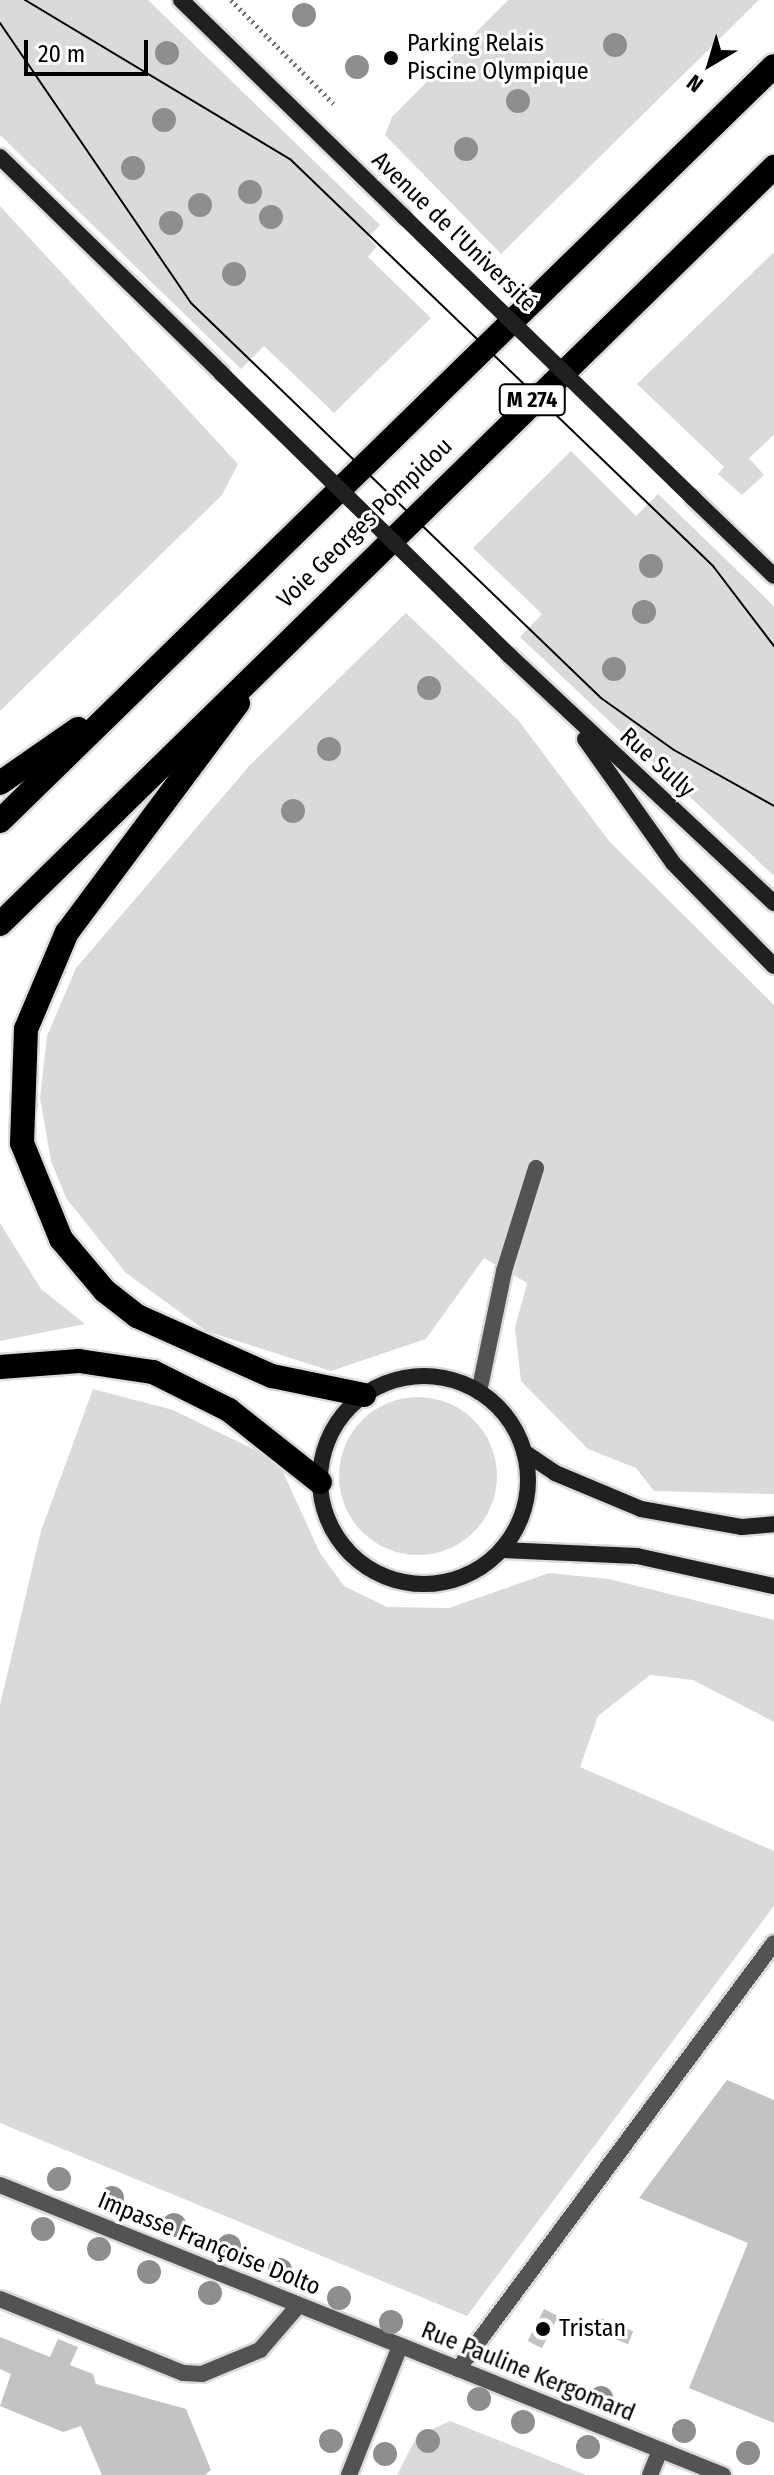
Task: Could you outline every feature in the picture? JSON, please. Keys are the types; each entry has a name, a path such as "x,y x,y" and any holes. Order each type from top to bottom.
{"highway":[{"name":"Voie Georges Pompidou","path":"0,821 774,66"},
{"name":"Voie Georges Pompidou","path":"0,924 291,633 774,167"},
{"path":"291,633 67,932 26,1029 21,1131 32,1179 61,1239 105,1291 137,1316 272,1376 364,1395"},
{"path":"0,783 135,688"},
{"path":"0,1367 79,1361 153,1372 229,1410 320,1482"}],"main road":[{"name":"Avenue de l'Université","path":"181,0 693,498 772,569"},
{"name":"Rue Sully","path":"0,157 568,714 774,903"},
{"path":"568,714 673,863 774,966"},
{"path":"421,1376 452,1379 479,1392 507,1418 524,1452 526,1504 502,1550 456,1579 429,1584 388,1577 353,1555 335,1534 320,1482 331,1433 364,1395 421,1376"},
{"path":"524,1452 555,1473 641,1509 742,1527 774,1524"},
{"path":"502,1550 637,1556 774,1586"}],"street":[{"path":"479,1392 504,1271 536,1168"},
{"path":"458,2369 774,1943"},
{"name":"Impasse Françoise Dolto","path":"0,2185 400,2346"},
{"path":"0,2299 183,2373 202,2374 260,2350 298,2306"},
{"name":"Rue Pauline Kergomard","path":"349,2475 400,2346 723,2475"},
{"path":"650,2475 660,2450"}],"shaded area":[{"path":"0,0 148,0 380,225 368,237 377,246 368,257 431,318 334,413 264,346 241,369 0,135"},
{"path":"508,0 759,0 501,254 385,135 392,117"},
{"path":"0,206 238,464 222,495 0,711"},
{"path":"774,252 774,435 749,458 764,475 742,495 718,474 724,467 637,384"},
{"path":"571,451 636,516 658,494 774,606 774,876 520,637 542,614 473,548"},
{"path":"406,613 518,720 609,841 774,1005 774,1494 654,1491 636,1468 588,1449 521,1381 515,1328 527,1283 484,1258 426,1339 331,1371 206,1331 126,1273 66,1198 51,1161 40,1098 47,1036 76,968 250,765"},
{"path":"0,1223 41,1289 85,1324 0,1341"},
{"path":"93,1389 173,1410 259,1452 283,1472 320,1553 344,1586 387,1607 449,1608 549,1573 609,1579 774,1620 774,1722 693,1680 650,1675 598,1716 580,1767 774,1851 774,1906 467,2316 0,2123 0,1705 41,1531"},
{"path":"418,1397 448,1403 474,1420 491,1446 497,1476 491,1506 474,1532 448,1549 418,1555 388,1549 362,1532 345,1506 339,1476 345,1446 362,1420 388,1403"},
{"path":"450,2421 586,2475 397,2475 417,2436"}],"building":[{"path":"727,2080 774,2100 774,2423 689,2388 748,2243 639,2198"},
{"name":"Tristan","path":"544,2309 558,2316 542,2348 528,2341"},
{"path":"598,2317 633,2331 628,2344 593,2330"},
{"path":"0,2337 50,2357 58,2339 78,2347 70,2365 93,2374 96,2384 186,2409 211,2470 205,2475 102,2475 81,2426 63,2432 0,2406 11,2374 0,2369"}],"tram line":[{"path":"25,0 291,160 713,566 774,646"},
{"path":"0,23 191,303 601,698 674,750 774,806"}],"place":[{"name":"Parking Relais Piscine Olympique","path":"391,58"},
{"name":"Tristan","path":"543,2329"}]}
